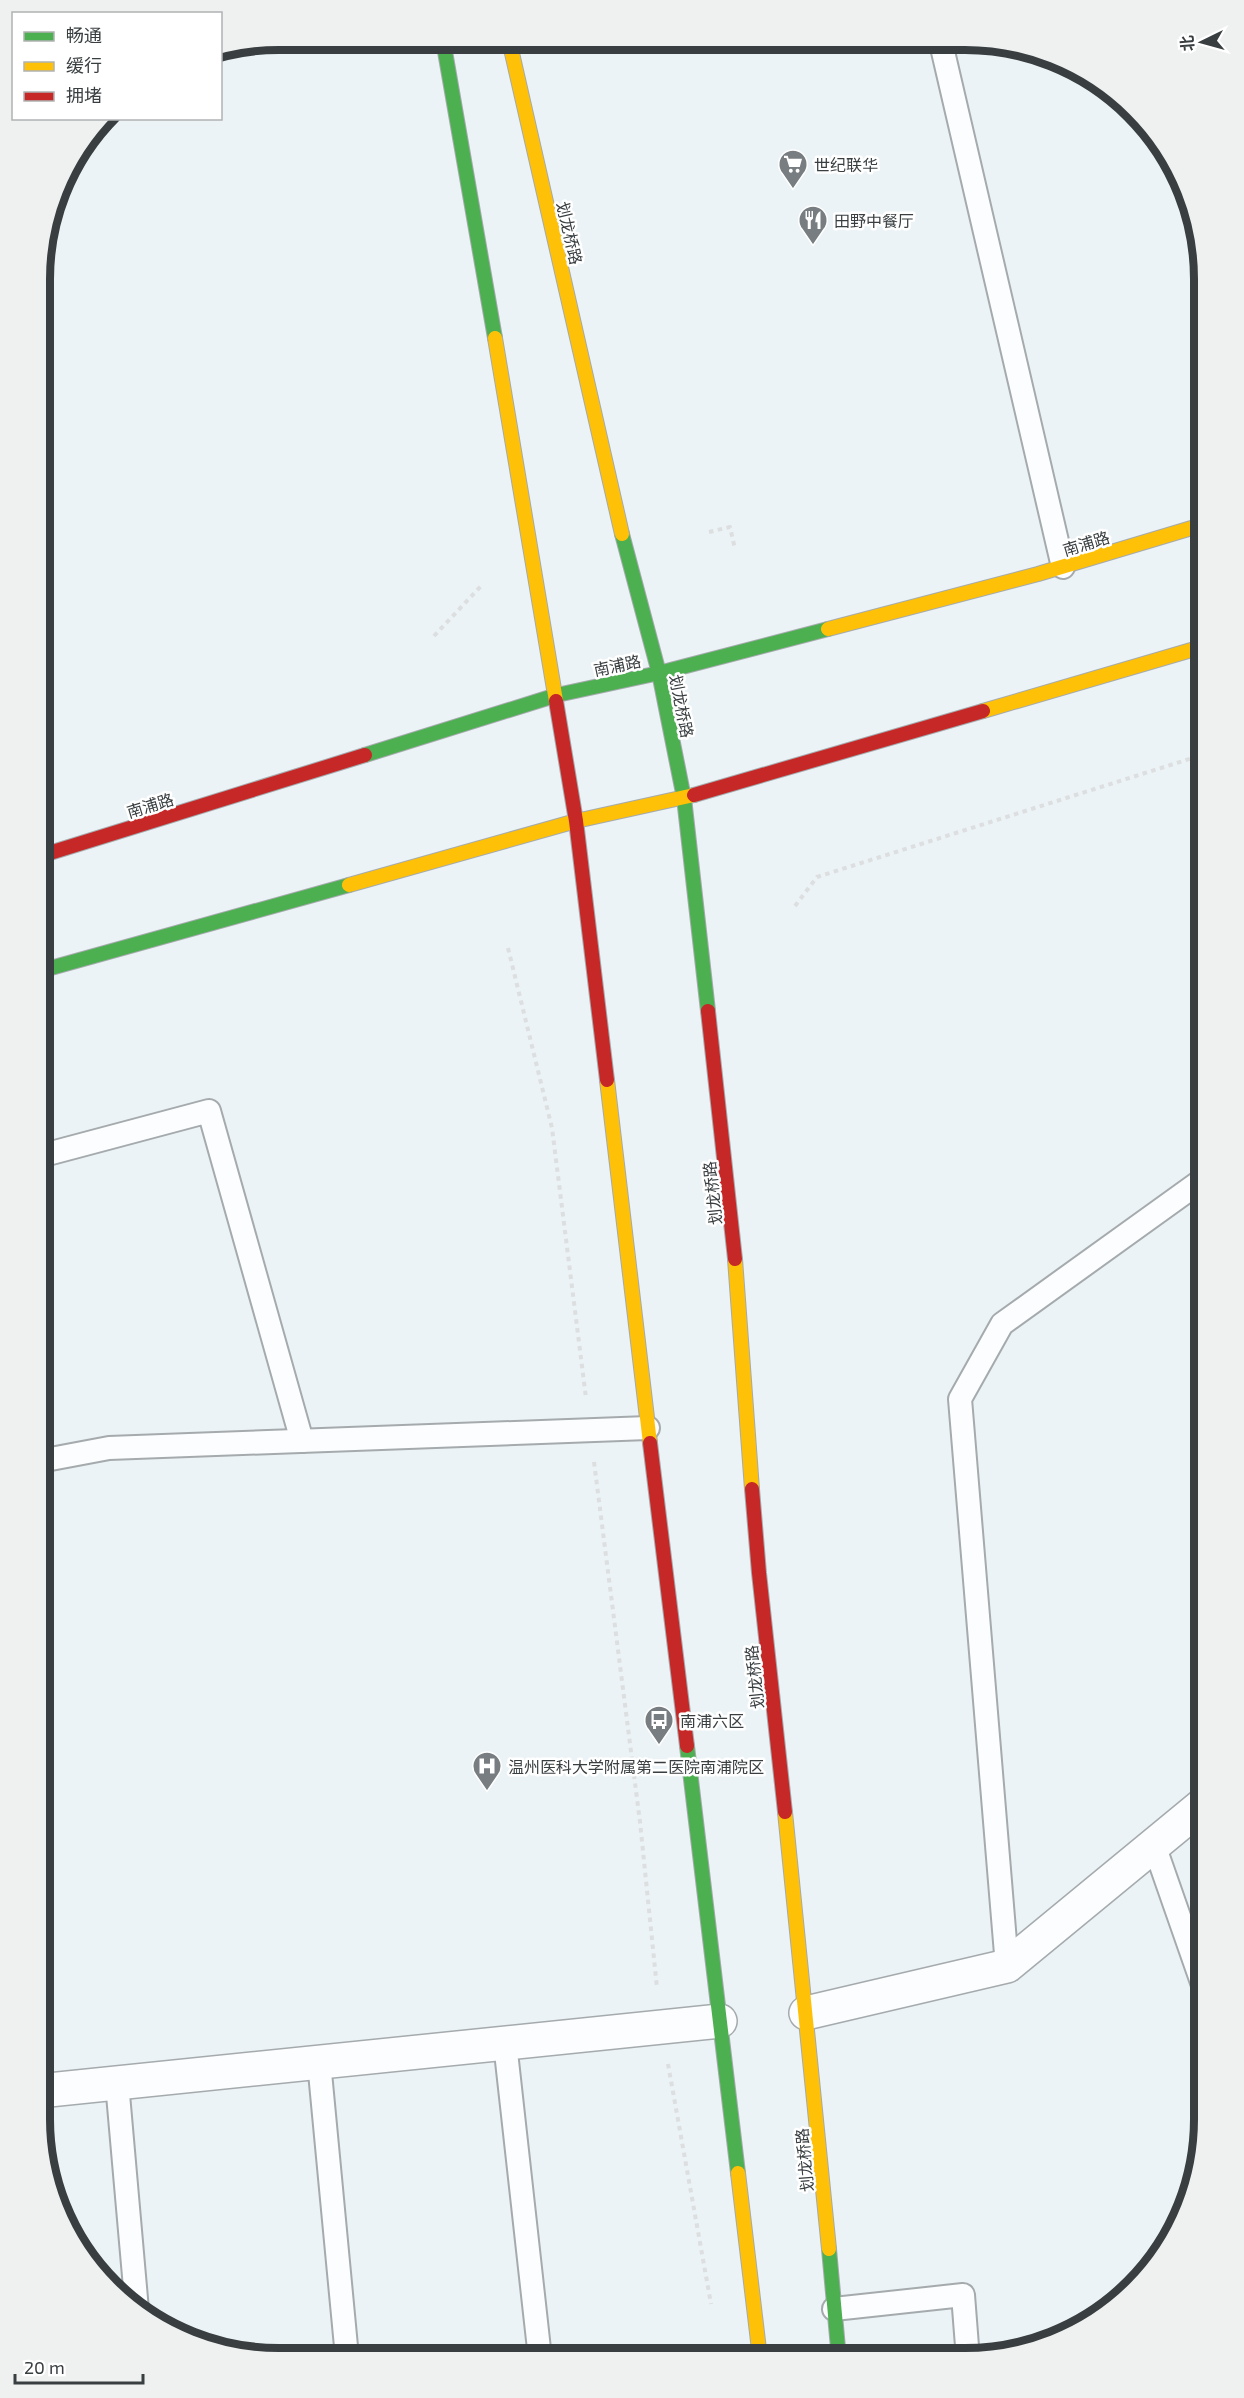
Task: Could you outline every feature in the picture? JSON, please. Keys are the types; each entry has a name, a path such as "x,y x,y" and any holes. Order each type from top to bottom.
{"main road":[{"path":"445,49 557,695 576,821 759,2348"},
{"name":"划龙桥路","path":"511,49 626,554 659,673 684,798 731,1211 759,1573 806,2013 838,2348"},
{"name":"南浦路","path":"50,853 557,695 659,673 1063,567 1195,528"},
{"path":"50,968 576,821 684,798 1195,649"}],"street":[{"path":"806,2013 1007,1966 1195,1811"},
{"path":"50,2090 720,2021"}],"lane":[{"path":"942,49 1063,567"},
{"path":"50,1153 209,1111 302,1441"},
{"path":"1007,1966 960,1399 1002,1324 1195,1185"},
{"path":"50,1459 109,1448 648,1428"},
{"path":"1154,1845 1195,1965"},
{"path":"505,2043 539,2348"},
{"path":"319,2062 346,2348"},
{"path":"117,2083 136,2299"},
{"path":"834,2309 963,2295 967,2348"}],"path":[{"path":"709,532 730,527 735,549"},
{"path":"434,636 481,586"},
{"path":"795,906 817,877 1195,757"},
{"path":"507,948 552,1128 639,1822 661,2027 712,2307"}],"traffic: fast":[{"path":"445,49 495,338"},
{"path":"622,534 659,673 684,798 708,1011"},
{"path":"365,755 557,695 659,673 828,629"},
{"path":"50,968 349,885"},
{"path":"687,1746 738,2173"},
{"path":"829,2249 838,2348"}],"traffic: slow":[{"path":"511,49 622,534"},
{"path":"495,338 556,701"},
{"path":"828,629 1038,574 1195,527"},
{"path":"983,711 1195,649"},
{"path":"349,885 576,821 694,795"},
{"path":"607,1080 650,1443"},
{"path":"735,1259 752,1489"},
{"path":"785,1812 829,2249"},
{"path":"738,2173 759,2348"}],"traffic: jam":[{"path":"556,701 576,821 607,1080"},
{"path":"694,795 983,711"},
{"path":"50,853 365,755"},
{"path":"708,1011 735,1259"},
{"path":"650,1443 687,1746"},
{"path":"752,1489 785,1812"}],"place":[{"name":"世纪联华","path":"793,190"},
{"name":"田野中餐厅","path":"813,246"},
{"name":"南浦六区","path":"659,1746"},
{"name":"温州医科大学附属第二医院南浦院区","path":"487,1792"}]}
